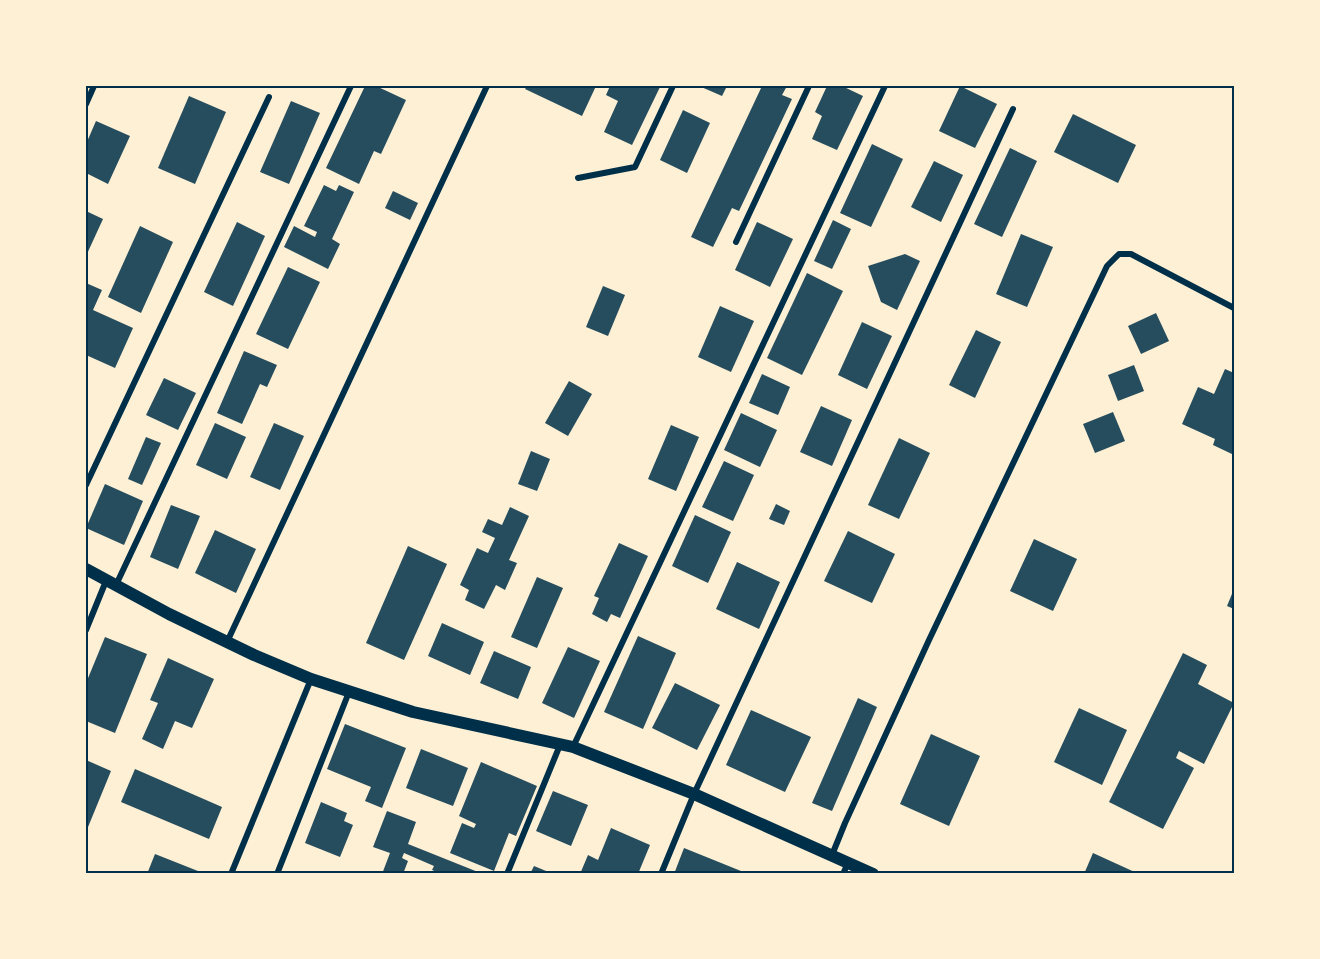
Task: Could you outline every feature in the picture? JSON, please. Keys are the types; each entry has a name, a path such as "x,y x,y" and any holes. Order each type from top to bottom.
{"main road":[{"path":"86,568 169,615 312,680 413,712 573,747 694,794 832,855 846,868 873,873"}],"street":[{"path":"86,104 94,86"},
{"path":"86,630 111,583 351,86"},
{"path":"227,642 487,86"},
{"path":"578,178 635,167 673,86"},
{"path":"736,242 809,86"},
{"path":"573,747 885,86"},
{"path":"86,485 269,97"},
{"path":"661,873 694,794 1013,109"},
{"path":"832,855 934,629 1107,266 1119,254 1131,254 1234,308"},
{"path":"231,873 312,680"},
{"path":"277,873 349,692"},
{"path":"507,873 560,744"}],"building":[{"path":"365,86 376,86 406,100 381,154 374,151 359,184 326,168"},
{"path":"527,86 596,86 582,116 525,89"},
{"path":"610,86 660,87 632,145 604,132 618,101 606,95"},
{"path":"699,86 727,86 722,96"},
{"path":"762,86 787,86 782,95 792,99 739,211 732,208 713,247 691,237"},
{"path":"827,86 842,86 863,96 837,150 812,139 822,116 815,112"},
{"path":"960,86 997,104 975,148 939,131"},
{"path":"189,96 226,112 195,184 158,168"},
{"path":"291,101 320,113 289,184 260,172"},
{"path":"683,110 710,123 687,173 660,160"},
{"path":"1073,114 1136,145 1118,183 1054,152"},
{"path":"96,121 130,136 108,184 86,173 86,144"},
{"path":"872,144 903,159 871,227 840,213"},
{"path":"1010,148 1037,161 1002,237 974,224"},
{"path":"934,161 963,175 941,222 911,207"},
{"path":"324,185 336,191 339,185 354,192 332,239 340,244 328,269 284,247 294,226 315,237 317,232 304,226"},
{"path":"393,191 418,203 410,220 385,208"},
{"path":"86,211 103,219 86,256"},
{"path":"833,220 851,229 832,269 814,261"},
{"path":"237,222 265,236 233,306 204,292"},
{"path":"757,222 793,239 770,287 735,270"},
{"path":"140,226 173,242 141,313 108,297"},
{"path":"1021,234 1053,247 1027,307 996,294"},
{"path":"905,254 920,261 897,310 881,302 868,266"},
{"path":"288,267 320,282 288,349 256,334"},
{"path":"807,273 843,291 802,375 767,358"},
{"path":"86,283 102,290 93,310 133,328 115,368 86,355"},
{"path":"603,286 625,295 608,336 586,327"},
{"path":"720,306 754,321 731,372 698,357"},
{"path":"1156,313 1169,341 1141,354 1128,326"},
{"path":"862,322 892,336 867,389 838,375"},
{"path":"976,330 1001,342 975,398 949,385"},
{"path":"244,351 277,365 267,387 260,384 242,424 217,413"},
{"path":"1134,365 1144,391 1118,401 1108,375"},
{"path":"1225,369 1234,373 1234,455 1213,445 1215,439 1182,424 1198,387 1214,394"},
{"path":"762,374 790,387 778,415 749,403"},
{"path":"164,378 196,393 178,430 146,415"},
{"path":"569,381 592,394 568,436 545,423"},
{"path":"821,406 852,420 832,466 800,452"},
{"path":"1113,412 1125,441 1095,453 1083,424"},
{"path":"741,413 777,430 760,467 724,450"},
{"path":"215,423 246,437 227,479 196,465"},
{"path":"274,423 304,436 280,490 250,477"},
{"path":"671,425 699,437 676,491 648,479"},
{"path":"146,437 161,443 142,485 128,479"},
{"path":"899,438 930,453 899,519 868,505"},
{"path":"531,451 550,459 537,491 518,484"},
{"path":"724,461 754,475 733,521 702,507"},
{"path":"105,484 143,501 124,545 86,528"},
{"path":"776,504 790,511 784,525 769,519"},
{"path":"171,505 200,516 178,569 150,557"},
{"path":"510,507 529,516 509,560 517,563 505,590 496,585 484,609 465,600 469,590 460,585 477,548 488,553 495,538 482,532 488,519 502,525"},
{"path":"695,515 731,532 708,583 672,566"},
{"path":"215,530 256,549 236,593 195,573"},
{"path":"848,531 895,554 872,603 824,581"},
{"path":"1034,539 1077,559 1053,611 1010,591"},
{"path":"619,543 648,556 620,618 611,614 607,622 592,614 599,598 594,596"},
{"path":"408,546 447,564 404,660 366,643"},
{"path":"737,562 780,582 759,629 716,609"},
{"path":"537,577 563,588 537,648 511,637"},
{"path":"1234,589 1234,609 1227,606"},
{"path":"442,623 484,642 470,675 428,656"},
{"path":"638,636 676,653 643,729 604,712"},
{"path":"105,637 147,654 115,733 86,721 86,683"},
{"path":"568,647 600,661 574,718 542,703"},
{"path":"494,651 531,667 518,699 480,683"},
{"path":"1183,653 1207,665 1198,684 1234,703 1204,764 1179,751 1176,758 1194,768 1163,829 1109,802"},
{"path":"168,658 214,679 192,728 175,721 163,749 142,739 158,703 150,700"},
{"path":"675,683 720,705 697,750 652,728"},
{"path":"858,698 877,707 832,811 812,803"},
{"path":"1079,708 1127,730 1102,785 1054,762"},
{"path":"751,710 811,737 785,792 726,765"},
{"path":"345,724 406,748 382,808 365,801 371,787 327,769"},
{"path":"931,734 980,756 949,826 900,804"},
{"path":"421,749 468,768 453,806 406,788"},
{"path":"86,760 111,771 86,832"},
{"path":"481,762 537,786 516,836 509,833 494,871 450,853 462,823 474,828 476,824 459,816"},
{"path":"135,769 222,807 209,839 121,802"},
{"path":"553,791 588,805 571,846 536,831"},
{"path":"321,802 347,813 344,821 353,825 340,857 305,843"},
{"path":"387,811 416,822 408,844 483,874 442,874 432,870 434,866 404,853 402,858 408,861 403,874 382,874 390,853 373,847"},
{"path":"611,828 650,845 638,874 580,874 588,855 598,860"},
{"path":"684,848 741,871 740,874 674,874"},
{"path":"1093,853 1139,874 1084,874"},
{"path":"155,854 203,873 203,874 147,874"},
{"path":"534,866 551,873 551,874 530,874"}]}
